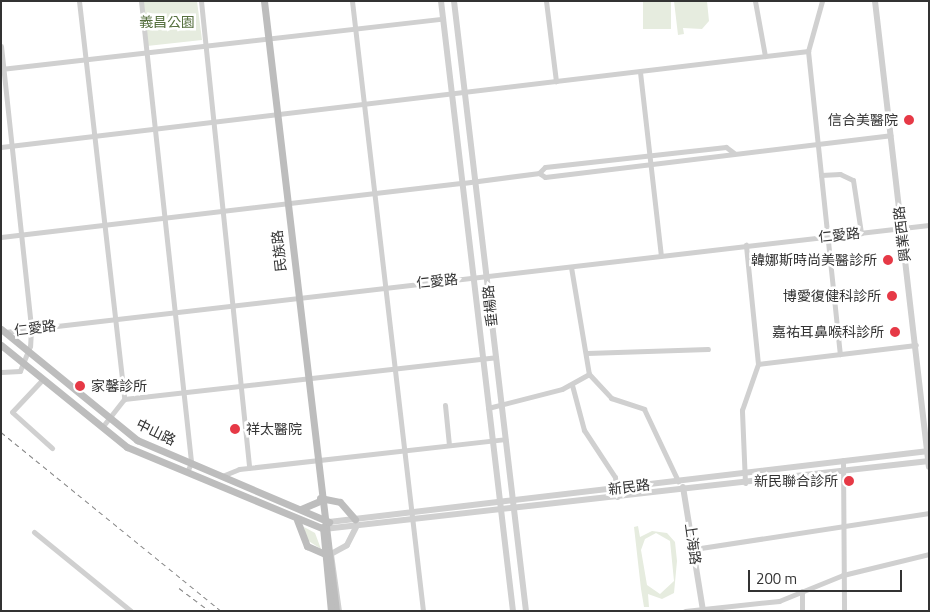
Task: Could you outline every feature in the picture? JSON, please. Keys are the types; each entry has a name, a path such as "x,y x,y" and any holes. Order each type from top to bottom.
{"main road":[{"name":"民族路","path":"264,1 280,114 286,205 320,498 327,530 329,565"},
{"name":"中山路","path":"3,330 137,440 325,521"},
{"name":"中山路","path":"1,345 127,447 297,520 327,530"},
{"path":"216,484 222,476"},
{"path":"298,509 312,507 320,498 340,502 355,519"},
{"path":"297,520 305,543 328,554"},
{"path":"329,565 329,611"},
{"path":"329,565 338,611"}],"street":[{"path":"79,1 124,398 103,426"},
{"path":"141,1 191,463 187,472"},
{"path":"201,1 250,468"},
{"path":"352,1 363,104 388,287 394,368 423,611"},
{"name":"垂楊路","path":"441,1 512,611"},
{"name":"垂楊路","path":"454,1 477,181 501,406 526,611"},
{"path":"546,1 556,81"},
{"path":"755,1 765,56"},
{"path":"822,1 808,51 840,354"},
{"name":"興業西路","path":"875,1 929,467"},
{"path":"2,68 355,27 443,19"},
{"path":"1,46 19,235 31,329 28,352 20,371 1,372"},
{"path":"1,147 808,51"},
{"path":"640,72 661,256"},
{"path":"540,173 545,177 650,166 728,157 734,152 890,135"},
{"path":"1,237 463,183 540,173 545,167 726,147 734,152"},
{"path":"821,175 840,174 852,180 861,233"},
{"name":"仁愛路","path":"3,330 31,329 929,225"},
{"path":"745,483 742,410 758,364 746,245"},
{"path":"571,266 589,374 611,398 644,409 678,481 685,489"},
{"path":"758,364 916,345"},
{"path":"586,353 708,349"},
{"path":"124,398 496,357"},
{"path":"488,408 501,406 572,385 589,374"},
{"path":"43,379 12,412 52,448"},
{"path":"572,385 584,430 609,465 617,497"},
{"path":"445,405 449,446"},
{"path":"222,476 239,469 505,440"},
{"name":"新民路","path":"325,521 499,503 928,451"},
{"path":"843,460 841,527 844,611"},
{"name":"新民路","path":"327,530 514,511 617,497 928,461"},
{"name":"上海路","path":"685,489 703,610"},
{"path":"694,549 929,513"},
{"path":"328,554 347,545 356,527"},
{"path":"34,532 131,611"},
{"path":"685,611 779,601 843,576 929,554"},
{"path":"802,591 802,611"}],"green space":[{"name":"義昌公園","path":"143,1 197,1 202,40 147,46"},
{"path":"643,1 671,1 671,29 643,29"},
{"path":"674,1 707,1 709,21 702,29 683,28 684,34 678,35"},
{"path":"638,526 640,537 652,531 667,533 675,542 677,561 674,593 662,599 648,594 649,607 644,607 634,527","holes":["656,533 670,541 674,581 660,594 647,585 641,550 645,539"]},
{"path":"304,527 315,533 321,549 307,540"}],"railway":[{"path":"1,432 221,611"},
{"path":"179,588 210,611"}],"place":[{"name":"信合美醫院","path":"909,120"},
{"name":"韓娜斯時尚美醫診所","path":"888,260"},
{"name":"博愛復健科診所","path":"892,296"},
{"name":"嘉祐耳鼻喉科診所","path":"895,332"},
{"name":"家馨診所","path":"80,386"},
{"name":"祥太醫院","path":"235,429"},
{"name":"新民聯合診所","path":"849,481"}]}
